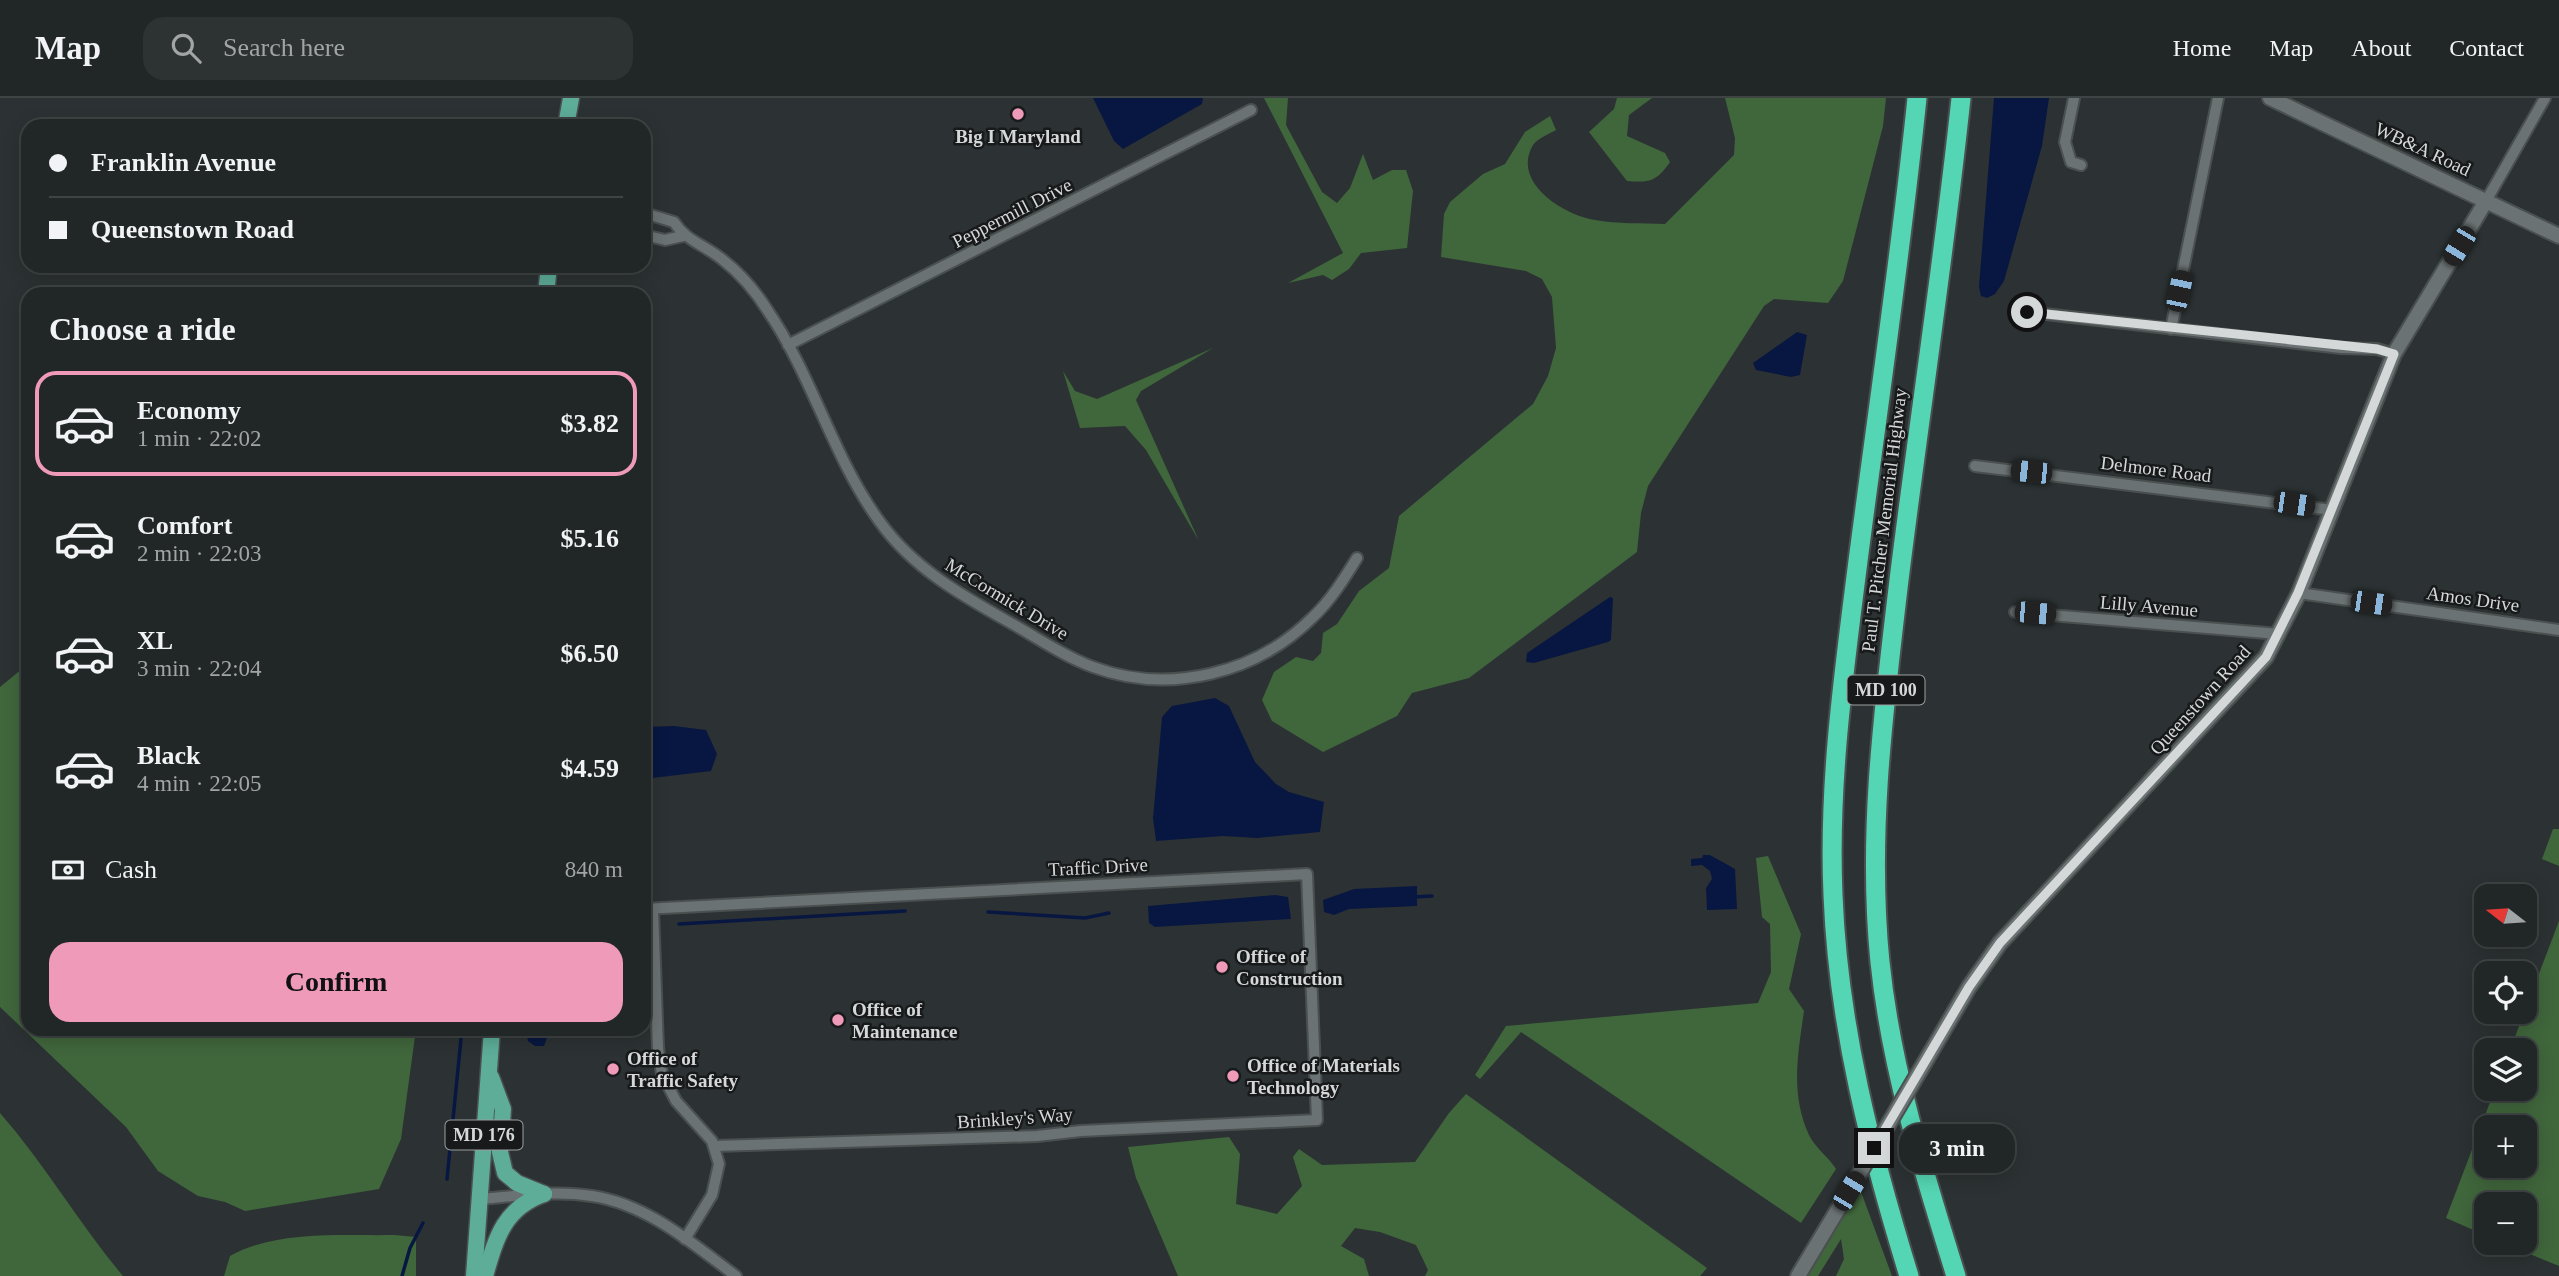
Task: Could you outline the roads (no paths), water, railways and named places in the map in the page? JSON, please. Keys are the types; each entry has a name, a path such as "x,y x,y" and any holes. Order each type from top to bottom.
{"highway":[{"name":"Paul T. Pitcher Memorial Highway","path":"1909,1276 1878,1170 1846,1029 1838,960 1832,838 1842,684 1917,98"},
{"name":"Paul T. Pitcher Memorial Highway","path":"1956,1276 1919,1158 1890,1033 1880,963 1875,842 1886,688 1961,98"}],"main road":[{"path":"567,119 571,98"},
{"name":"MD 176","path":"474,1276 492,1036"},
{"path":"489,1072 503,1110 500,1152 505,1173 517,1183 544,1194"},
{"path":"485,1276 506,1219 529,1199 544,1194"}],"street":[{"path":"2074,98 2065,142 2071,162 2081,165"},
{"path":"2171,329 2218,98"},
{"name":"WB&A Road","path":"2270,98 2559,236"},
{"name":"Queenstown Road","path":"1798,1276 1969,987 2000,943 2266,657 2298,593 2394,354 2545,98"},
{"name":"Peppermill Drive","path":"788,345 1251,110"},
{"name":"McCormick Drive","path":"651,215 674,222 684,236 713,252 742,278 769,313 788,345 853,478 891,536 926,570 957,593 1092,667 1156,680 1197,677 1235,667 1267,652 1301,629 1325,604 1357,558"},
{"path":"651,237 665,240 684,236"},
{"path":"2027,312 2377,349 2394,354"},
{"name":"Delmore Road","path":"1975,466 2332,510"},
{"name":"Amos Drive","path":"2298,593 2559,630"},
{"name":"Lilly Avenue","path":"2015,612 2279,634"},
{"name":"Traffic Drive","path":"651,909 1307,874 1317,1121"},
{"path":"651,951 662,1074 676,1101 715,1146 719,1164 716,1185 685,1239"},
{"name":"Brinkley's Way","path":"715,1146 1037,1136 1081,1131 1317,1121"},
{"path":"480,1199 544,1194 589,1195 617,1202 648,1216 685,1239 736,1276"}],"water":[{"path":"1093,98 1203,98 1202,104 1123,149 1114,141"},
{"path":"1994,98 2049,98 2042,146 2004,281 1995,294 1987,298 1981,296 1979,287"},
{"path":"1797,332 1807,335 1800,375 1791,377 1756,370 1753,363"},
{"path":"1610,597 1613,598 1611,640 1534,663 1526,662 1527,653"},
{"path":"1215,698 1229,706 1255,762 1276,784 1289,792 1324,802 1320,832 1257,838 1223,836 1156,841 1153,818 1162,717 1172,706"},
{"path":"674,726 706,730 717,754 711,771 651,778 651,727"},
{"path":"1703,855 1710,855 1735,869 1737,909 1707,910 1706,888 1712,879 1710,871 1702,865 1691,866 1691,859 1702,858"},
{"path":"1417,886 1417,906 1349,909 1334,915 1324,912 1323,900 1354,889"},
{"path":"1275,895 1288,897 1291,919 1155,927 1149,923 1148,906"},
{"path":"527,1036 548,1036 544,1046 535,1046 528,1041"}],"waterway":[{"path":"1413,897 1432,896"},
{"path":"679,924 905,911"},
{"path":"988,912 1085,918 1109,913"},
{"path":"447,1179 461,1036"},
{"path":"402,1276 410,1248 423,1223"}],"place":[{"name":"Big I Maryland","path":"1018,114"},
{"name":"Office of Construction","path":"1222,967"},
{"name":"Office of Maintenance","path":"838,1020"},
{"name":"Office of Traffic Safety","path":"613,1069"},
{"name":"Office of Materials Technology","path":"1233,1076"}]}
